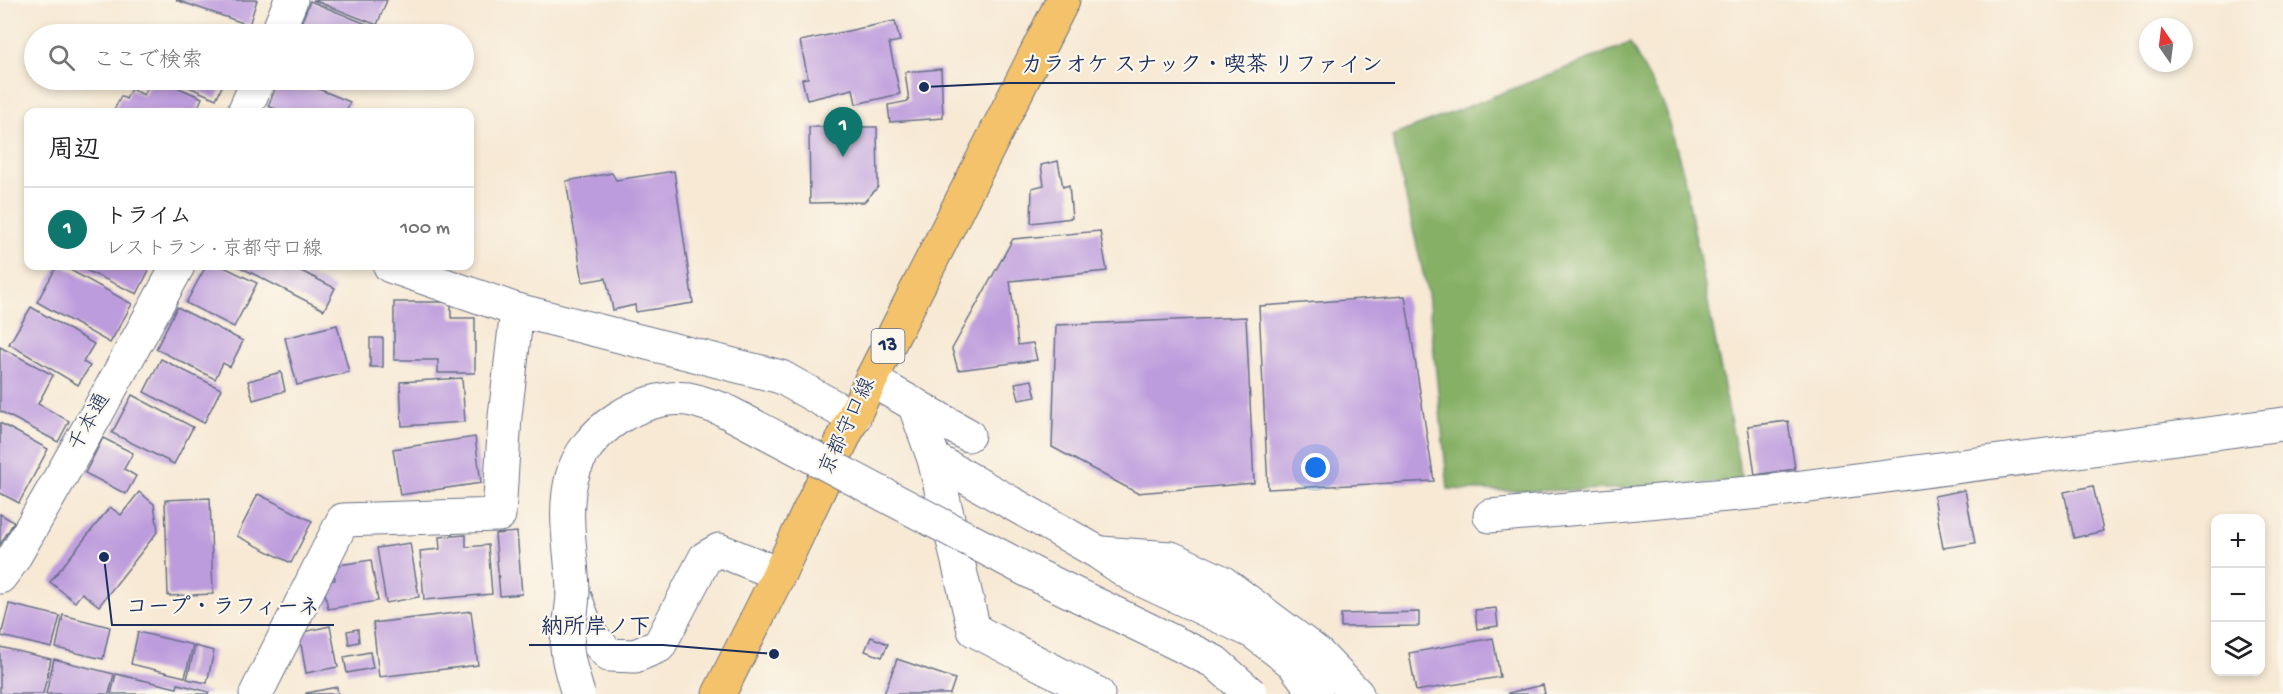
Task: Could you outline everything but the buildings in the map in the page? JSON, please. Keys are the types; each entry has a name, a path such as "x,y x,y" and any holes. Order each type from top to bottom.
{"main road":[{"name":"京都守口線","path":"719,694 871,380 1063,0"}],"street":[{"path":"280,24 291,0"},
{"path":"246,108 254,90"},
{"name":"千本通","path":"0,577 12,561 95,417 176,270"},
{"path":"402,270 517,310 781,377 854,418"},
{"path":"256,694 343,520 499,515 505,416 517,310"},
{"path":"871,380 968,435"},
{"path":"578,694 567,648 573,592 568,512 571,478 581,454 610,424 639,406 664,400 688,399 723,409 1038,576 1215,662 1251,694"},
{"path":"914,404 934,459 974,630 1098,694"},
{"path":"1490,516 1772,491 2283,424"},
{"path":"934,459 1099,553 1133,576 1254,632 1293,663 1316,694"},
{"path":"573,592 588,632 609,655 635,656 659,646 705,558 719,550 732,553 779,574"},
{"path":"1099,553 1171,558 1222,582 1317,654 1357,694"},
{"path":"1317,654 1338,694"}],"green space":[{"path":"1630,43 1665,107 1683,172 1742,481 1558,491 1448,489 1428,295 1392,136"}],"place":[{"name":"カラオケ スナック・喫茶 リファイン","path":"924,87"},
{"name":"トライム","path":"843,157"},
{"name":"コープ・ラフィーネ","path":"104,557"},
{"name":"納所岸ノ下","path":"774,654"}]}
